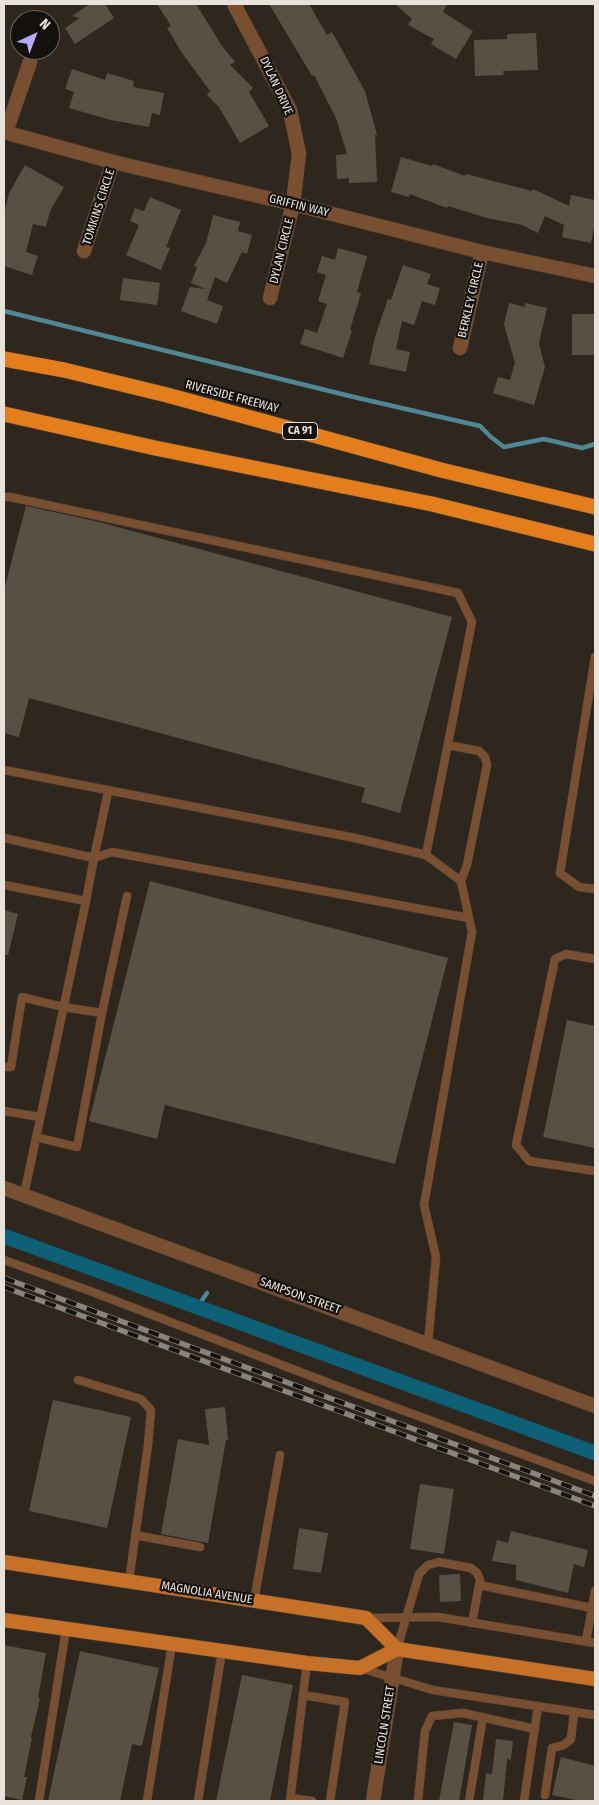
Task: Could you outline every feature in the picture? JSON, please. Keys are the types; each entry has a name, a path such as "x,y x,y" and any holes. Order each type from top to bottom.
{"highway":[{"name":"RIVERSIDE FREEWAY","path":"4,359 64,370 167,395 441,470 595,507"},
{"path":"4,414 155,448 432,504 595,544"}],"main road":[{"name":"MAGNOLIA AVENUE","path":"4,1562 366,1618"},
{"path":"366,1618 397,1649"},
{"path":"4,1620 307,1663 360,1668 397,1649 595,1679"}],"street":[{"name":"DYLAN DRIVE","path":"234,4 290,110 299,154 293,204"},
{"path":"5,132 30,62"},
{"name":"GRIFFIN WAY","path":"5,132 113,162 293,204 482,252 595,276"},
{"name":"TOMKINS CIRCLE","path":"84,252 113,162"},
{"name":"DYLAN CIRCLE","path":"270,298 293,204"},
{"name":"BERKLEY CIRCLE","path":"460,348 482,252"},
{"name":"SAMPSON STREET","path":"4,1188 595,1406"},
{"name":"LINCOLN STREET","path":"373,1801 397,1649"}],"lane":[{"path":"4,497 458,593 472,622 426,855"},
{"path":"595,657 560,873 579,887 595,889"},
{"path":"428,1344 436,1257 424,1205 472,932 461,882 467,865 487,765 486,757 479,751 448,745"},
{"path":"4,770 108,792 355,838 426,855 461,882"},
{"path":"24,1195 108,792"},
{"path":"4,838 94,858 112,852 469,918"},
{"path":"4,885 86,901"},
{"path":"36,1137 77,1147 102,1013 127,896"},
{"path":"595,958 566,954 555,959 516,1145 529,1160 595,1171"},
{"path":"4,1067 11,1067 22,997 64,1007 102,1013"},
{"path":"4,1111 40,1117"},
{"path":"4,1260 595,1481"},
{"path":"78,1380 141,1399 151,1410 129,1581"},
{"path":"254,1601 280,1455"},
{"path":"135,1535 200,1547"},
{"path":"397,1649 419,1574 428,1565 439,1562 471,1568 477,1573 480,1580 472,1623"},
{"path":"479,1586 592,1608"},
{"path":"586,1641 595,1591"},
{"path":"366,1618 438,1617 595,1643"},
{"path":"39,1801 66,1629"},
{"path":"147,1801 172,1644"},
{"path":"198,1801 222,1651"},
{"path":"307,1663 291,1800 312,1801"},
{"path":"360,1668 433,1690 595,1715"},
{"path":"303,1695 345,1702 330,1801"},
{"path":"524,1801 538,1706"},
{"path":"544,1796 552,1748 564,1744 571,1739 574,1712"},
{"path":"418,1801 425,1731 432,1716 463,1713 535,1729"},
{"path":"469,1801 483,1717"}],"building":[{"path":"90,4 105,4 114,18 75,44 65,28 80,18 72,16"},
{"path":"157,4 196,4 222,46 235,62 230,65 253,88 249,92 269,126 240,143 219,107 207,95 210,91 182,53 167,28 171,26"},
{"path":"269,4 309,4 327,35 332,32 365,91 377,135 375,135 377,182 349,183 349,178 337,179 336,155 347,154 336,118 314,75 312,76"},
{"path":"395,4 447,4 443,12 473,31 456,59 431,44 434,39 408,25 412,19"},
{"path":"536,33 538,70 503,71 504,75 475,76 474,40 507,39 507,34"},
{"path":"72,69 105,80 107,73 134,81 133,87 164,93 160,115 152,113 149,127 111,120 69,108 74,92 65,89"},
{"path":"401,157 432,166 433,164 465,176 466,174 532,191 533,189 569,206 571,195 595,200 595,222 591,243 562,237 564,225 545,216 538,233 522,225 487,218 448,206 447,208 410,194 409,197 391,192"},
{"path":"25,165 64,187 50,211 46,227 33,224 26,252 38,256 32,275 4,266 4,214 9,193"},
{"path":"150,197 181,210 166,247 170,248 161,270 126,255 139,225 130,221 135,208 144,211"},
{"path":"213,215 240,222 238,231 252,235 247,254 242,252 227,283 215,277 207,300 223,306 217,324 181,311 190,287 206,289 191,283 197,267 194,266 206,243"},
{"path":"338,248 367,256 357,292 361,293 343,358 300,344 305,329 317,333 327,304 318,301 326,275 317,272 322,256 335,260"},
{"path":"403,265 431,274 427,284 440,288 435,305 422,301 414,325 402,321 396,349 410,352 406,372 369,364 375,337 388,299 391,300"},
{"path":"123,278 160,283 157,305 120,300"},
{"path":"509,303 525,307 525,303 547,308 539,343 545,367 534,405 493,393 498,377 510,380 515,363 504,324"},
{"path":"572,314 595,314 595,355 572,355"},
{"path":"26,506 95,521 452,617 400,813 361,802 365,788 29,698 19,737 4,733 4,590"},
{"path":"150,881 448,958 395,1164 165,1105 157,1139 89,1121"},
{"path":"4,910 18,914 8,955 4,955"},
{"path":"567,1020 595,1026 595,1148 543,1137"},
{"path":"53,1400 131,1417 107,1528 29,1511"},
{"path":"225,1407 228,1440 226,1440 208,1543 161,1534 178,1439 209,1445 205,1409"},
{"path":"420,1484 454,1489 444,1554 410,1549"},
{"path":"299,1528 328,1533 321,1573 293,1569"},
{"path":"511,1531 588,1550 584,1567 574,1564 568,1593 516,1580 516,1565 492,1561 497,1540 508,1543"},
{"path":"460,1574 461,1601 440,1602 439,1575"},
{"path":"4,1645 46,1653 38,1698 40,1698 24,1777 27,1777 22,1800 4,1796"},
{"path":"80,1651 159,1668 142,1746 132,1744 120,1801 48,1801"},
{"path":"242,1675 293,1685 270,1801 216,1801"},
{"path":"454,1722 472,1725 459,1801 439,1801"},
{"path":"496,1739 513,1741 511,1760 507,1759 503,1801 483,1801 486,1773 492,1774"},
{"path":"561,1757 595,1766 595,1801 581,1801 552,1795"}],"waterway":[{"path":"4,311 480,426 504,447 544,439 582,448 595,444"},
{"path":"4,1236 595,1453"},
{"path":"197,1307 207,1293"}],"railway":[{"path":"4,1278 595,1496"},
{"path":"4,1287 595,1506"}]}
